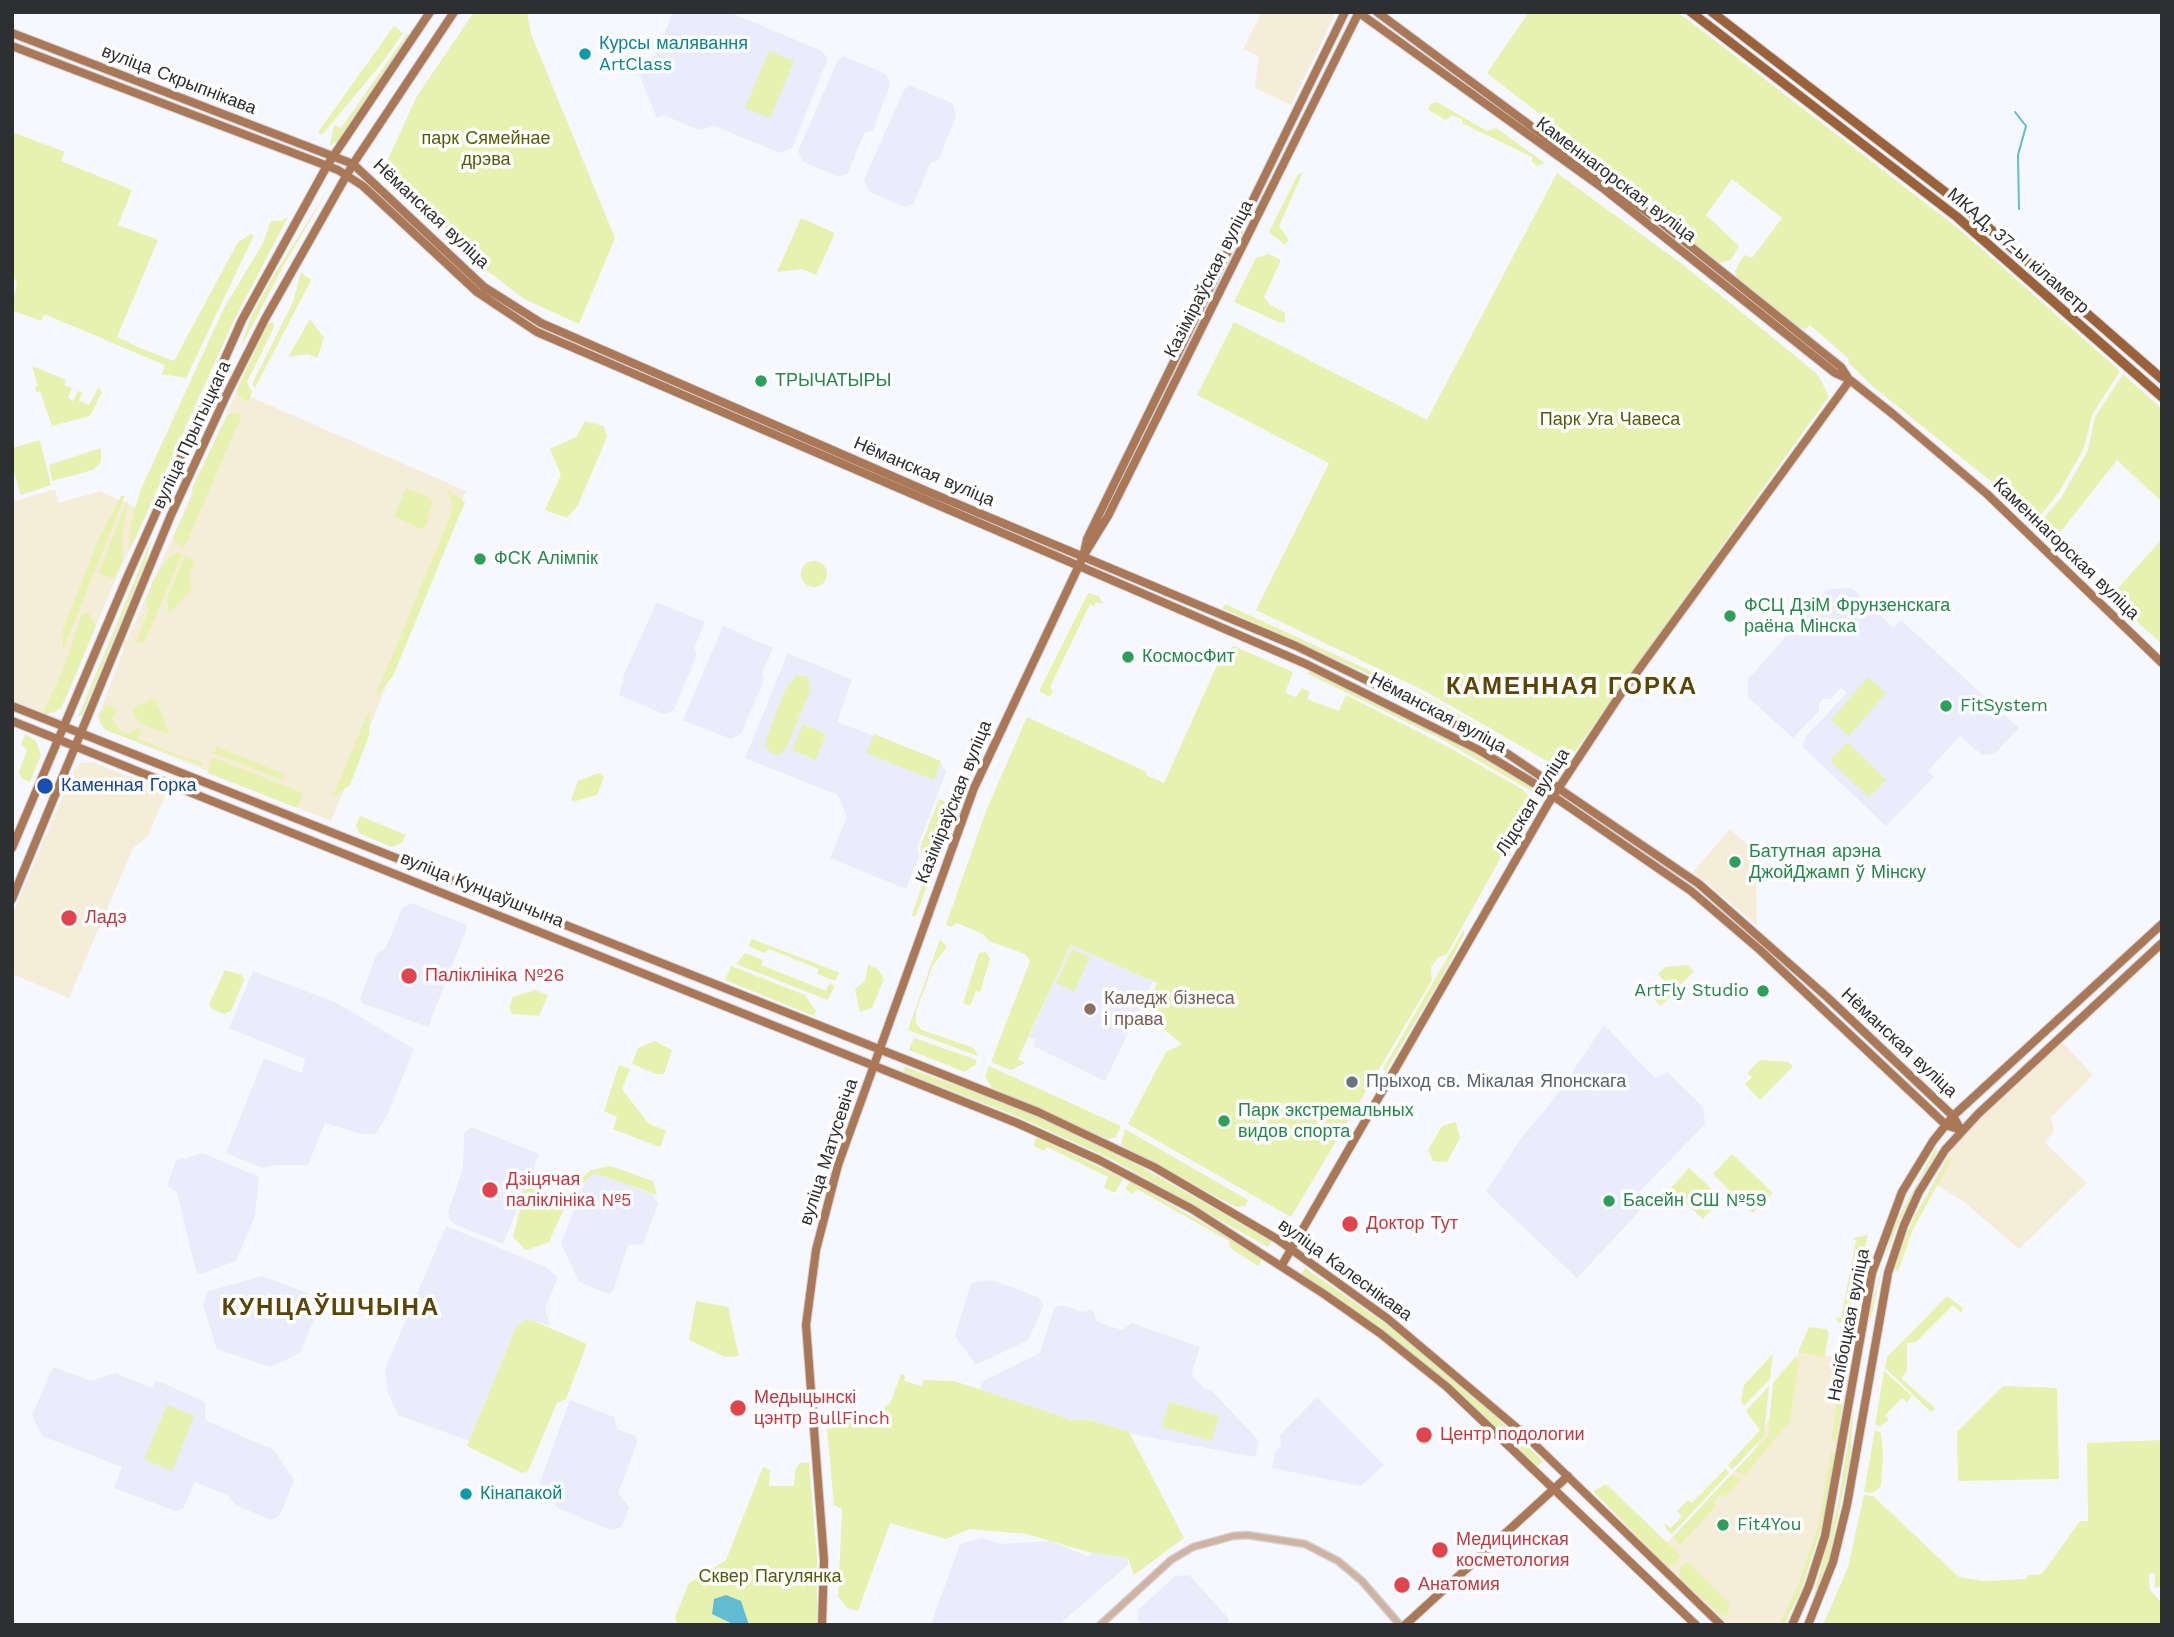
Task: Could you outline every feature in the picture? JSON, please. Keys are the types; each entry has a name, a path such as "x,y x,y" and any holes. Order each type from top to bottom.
{"highway":[{"name":"МКАД, 37-ы кіламетр","path":"1692,12 1957,217 2162,397"},
{"name":"МКАД, 37-ы кіламетр","path":"1712,12 1966,208 2162,379"}],"main road":[{"name":"вуліца Прытыцкага","path":"12,848 242,320 328,164 430,12"},
{"name":"вуліца Прытыцкага","path":"12,899 171,515 265,319 353,164 454,12"},
{"name":"Казіміраўская вуліца","path":"1083,557 1097,517 1345,12"},
{"name":"Казіміраўская вуліца","path":"874,1066 974,788 1078,566 1108,516 1358,12"},
{"name":"Каменнагорская вуліца","path":"1358,12 1595,182 1835,373 1850,380 1961,470 2162,663"},
{"name":"Каменнагорская вуліца","path":"1377,12 1659,221 1841,367 1850,380"},
{"name":"вуліца Скрыпнікава","path":"12,33 335,154"},
{"name":"вуліца Скрыпнікава","path":"12,46 328,164"},
{"name":"Нёманская вуліца","path":"335,154 353,164 484,287 541,323 1235,620 1436,714 1560,786 1699,884 1953,1116 1961,1130"},
{"name":"Нёманская вуліца","path":"328,164 363,186 477,292 537,332 1230,631 1424,720 1553,796 1665,871 1727,922 1946,1125 1961,1130"},
{"name":"Лідская вуліца","path":"1282,1265 1553,796 1618,698 1850,380"},
{"path":"160,503 170,503 171,515"},
{"path":"1230,631 1235,620"},
{"name":"вуліца Кунцаўшчына","path":"12,706 880,1049"},
{"name":"вуліца Кунцаўшчына","path":"12,721 874,1066"},
{"path":"1727,922 1734,915"},
{"name":"Налібоцкая вуліца","path":"1792,1625 1825,1536 1863,1319 1883,1240 1902,1192 1953,1116 2162,924"},
{"name":"Налібоцкая вуліца","path":"1808,1625 1838,1545 1882,1297 1897,1243 1927,1178 1961,1130 2053,1041 2162,943"},
{"name":"вуліца Калеснікава","path":"880,1049 1114,1146 1292,1249 1388,1319 1453,1372 1568,1476 1721,1625"},
{"name":"вуліца Калеснікава","path":"874,1066 1017,1123 1099,1160 1192,1209 1282,1265 1381,1334 1447,1387 1696,1625"},
{"name":"вуліца Матусевіча","path":"822,1625 821,1525 806,1325 826,1206 874,1066"},
{"path":"1850,1399 1865,1401"},
{"path":"1402,1625 1568,1476"}],"street":[{"path":"1100,1625 1171,1560 1193,1547 1247,1535 1305,1544 1338,1561 1362,1581 1402,1625"}],"shaded area":[{"path":"673,12 728,12 820,50 828,58 792,148 780,153 715,126 698,130 664,115 657,118 635,64 656,55"},
{"path":"1262,12 1336,12 1291,105 1255,88 1259,56 1243,49"},
{"path":"843,56 886,74 890,85 873,130 864,133 848,173 839,177 803,162 798,151 838,60"},
{"path":"909,85 952,103 956,115 939,160 930,163 914,203 905,207 869,192 864,180 904,90"},
{"path":"237,391 466,491 331,821 104,729 99,722 98,716 124,649 122,642 128,638"},
{"path":"55,489 59,503 100,491 147,513 115,580 65,701 56,712 46,714 12,701 12,502"},
{"path":"1852,588 1894,628 1901,620 2019,728 1994,754 1982,755 1960,736 1928,771 1934,777 1886,826 1803,747 1806,736 1847,693 1841,688 1830,699 1823,699 1819,704 1819,711 1793,738 1748,697 1748,679 1810,610 1809,606 1829,589"},
{"path":"657,602 705,622 694,648 697,654 674,710 664,714 619,695 625,672"},
{"path":"723,626 773,648 762,673 764,680 741,734 731,739 683,720"},
{"path":"788,653 852,680 837,722 939,761 946,772 917,848 919,856 906,889 830,858 847,817 838,795 745,758"},
{"path":"93,762 167,792 147,837 133,848 69,998 12,974 12,915 74,770 81,763"},
{"path":"1730,829 1755,851 1757,925 1693,872"},
{"name":"Паліклініка №26","path":"411,903 465,924 467,928 428,1027 362,1003 360,999 377,953 386,948 402,908"},
{"name":"Каледж бізнеса і права","path":"1071,945 1153,981 1105,1081 1033,1046 1036,1040 1029,1037"},
{"path":"253,971 337,1003 414,1049 389,1111 376,1134 361,1134 325,1123 308,1165 275,1165 263,1168 226,1153 264,1058 302,1073 305,1059 229,1028"},
{"path":"1604,1025 1655,1078 1667,1072 1703,1107 1705,1124 1639,1192 1648,1202 1577,1278 1486,1192 1520,1140 1554,1099"},
{"path":"2061,1041 2093,1075 2051,1117 2054,1130 2045,1143 2087,1183 2019,1249 1963,1201 1933,1183 1949,1154 1981,1115 2017,1085"},
{"name":"Дзіцячая паліклініка №5","path":"471,1127 539,1154 503,1244 450,1220 448,1212 463,1168 464,1133"},
{"path":"203,1153 259,1177 255,1216 236,1261 197,1275 177,1192 167,1186 176,1161"},
{"path":"593,1172 652,1194 658,1204 643,1244 628,1245 613,1291 608,1294 579,1282 561,1243 584,1184"},
{"path":"446,1226 544,1266 558,1277 545,1309 550,1326 534,1321 516,1327 469,1441 398,1415 388,1393 385,1369"},
{"path":"262,1276 307,1293 315,1317 300,1353 270,1367 217,1349 203,1305 208,1291"},
{"path":"991,1280 1038,1297 1044,1305 1028,1340 976,1365 955,1336 971,1283"},
{"path":"1061,1305 1083,1312 1092,1309 1097,1322 1122,1330 1132,1323 1200,1347 1191,1375 1205,1389 1211,1390 1259,1441 1255,1457 1137,1435 1090,1420 1073,1420 980,1390 983,1381 1040,1353 1054,1308"},
{"path":"1800,1350 1851,1360 1825,1517 1784,1625 1729,1625 1654,1556 1743,1462 1750,1460"},
{"path":"53,1367 91,1381 115,1373 153,1388 156,1380 205,1402 205,1420 274,1450 294,1480 280,1515 272,1520 237,1506 227,1495 195,1482 183,1509 175,1511 114,1488 122,1467 42,1436 32,1415"},
{"path":"1317,1397 1384,1465 1361,1486 1272,1468 1276,1450 1281,1445 1280,1435"},
{"path":"570,1400 614,1417 617,1429 636,1436 637,1443 618,1493 629,1507 622,1526 616,1529 611,1530 558,1508 538,1488"},
{"path":"982,1538 1002,1544 1050,1541 1089,1557 1093,1551 1128,1558 1128,1565 1063,1621 1063,1625 931,1624 960,1544"},
{"path":"1189,1575 1229,1619 1228,1625 1141,1625 1138,1610 1175,1576"}],"green space":[{"name":"парк Сямейнае дрэва","path":"474,12 527,12 531,34 615,238 579,324 524,299 481,266 384,168 417,96"},
{"path":"1529,12 1676,12 1959,229 2120,371 2092,415 2084,448 2059,492 2038,519 1871,385 1848,362 1849,359 1810,325 1805,330 1789,321 1737,278 1735,271 1741,259 1745,255 1752,258 1782,218 1732,179 1706,215 1739,246 1731,260 1718,263 1661,219 1667,213 1487,73"},
{"path":"394,26 403,33 382,63 322,135 318,132"},
{"path":"407,34 410,36 337,142 330,145 334,125 341,128"},
{"path":"769,51 794,61 770,118 745,108"},
{"path":"1437,102 1487,131 1496,128 1545,163 1538,166 1532,162 1532,157 1462,123 1463,120 1452,115 1446,120 1428,110 1431,103"},
{"path":"12,132 65,152 61,161 132,190 118,225 158,240 117,337 140,348 174,361 238,242 251,234 254,235 186,378 162,374 165,365 44,314 41,321 14,311 12,306 17,284 12,273"},
{"path":"1303,172 1279,226 1289,240 1285,245 1269,232 1298,174"},
{"name":"Парк Уга Чавеса","path":"1557,173 1682,264 1799,359 1818,375 1829,396 1564,767 1552,764 1425,691 1256,610 1329,463 1197,395 1234,322 1427,420"},
{"path":"332,183 284,265 240,349 250,319 272,278"},
{"path":"288,217 233,322 129,552 130,525 141,489 224,308 263,243 271,221 281,221"},
{"path":"801,218 835,233 816,275 802,269 777,272"},
{"path":"1269,254 1281,260 1264,297 1270,305 1285,313 1285,322 1281,323 1234,302 1256,258"},
{"path":"301,272 311,280 255,388 252,384 293,302"},
{"path":"310,319 324,338 317,358 308,354 288,357"},
{"path":"273,321 274,327 247,382 252,392 248,402 239,397 237,389 267,325"},
{"path":"32,366 66,380 64,385 72,388 68,398 73,401 78,391 82,392 79,401 89,405 98,388 100,389 102,392 90,416 52,426 40,391 36,392 35,387 38,386"},
{"path":"2123,374 2162,409 2162,502 2117,460 2055,539 2038,524 2061,498 2088,450 2095,417"},
{"path":"235,412 242,415 184,548 176,542 174,536 193,494 192,488 227,416"},
{"path":"585,421 604,426 607,437 578,505 567,518 545,510 561,475 550,449 576,437"},
{"path":"40,440 51,485 21,495 12,466 12,448"},
{"path":"101,448 101,462 93,470 52,481 49,465"},
{"path":"406,488 429,497 433,502 425,527 420,529 394,516"},
{"path":"446,489 465,502 393,676 374,699 451,514 453,505"},
{"path":"121,496 125,496 63,650 62,631 99,538"},
{"path":"128,499 122,540 123,560 114,579 98,573"},
{"path":"152,538 145,564 82,715 78,717"},
{"path":"2162,539 2162,644 2110,597"},
{"path":"182,554 145,641 135,644 149,609 146,605 152,582 170,556"},
{"path":"185,555 194,561 189,574 191,590 169,614 167,599"},
{"path":"814,561 823,565 827,574 823,583 814,587 805,583 801,574 805,565"},
{"path":"1088,593 1099,596 1103,604 1090,604 1050,687 1053,690 1050,697 1039,691"},
{"path":"1225,604 1421,694 1509,742 1507,746 1410,693 1223,609"},
{"path":"82,613 89,613 96,626 61,708 43,713 64,667"},
{"path":"1234,646 1293,672 1285,693 1296,697 1302,688 1310,692 1307,699 1339,711 1346,695 1450,748 1522,789 1533,800 1447,954 1438,958 1431,967 1432,980 1291,1217 1128,1124 1166,1052 1182,1044 1146,1014 1157,983 1071,945 1018,1059 1025,1063 1011,1070 991,1062 1030,961 1025,954 989,941 983,934 957,923 951,927 946,925 986,811 1027,717 1147,772 1146,775 1164,783 1223,652"},
{"path":"1312,672 1468,748 1535,788 1531,791 1437,737 1306,673"},
{"path":"796,675 808,677 810,691 787,747 779,755 773,754 767,749 765,742 784,692"},
{"path":"1868,677 1886,693 1849,736 1831,720"},
{"path":"155,698 170,735 140,723 132,710"},
{"path":"106,705 117,708 112,719 120,731 129,734 137,727 142,729 138,739 196,760 203,763 202,766 108,731 102,725 99,715"},
{"path":"370,708 369,736 350,785 332,798"},
{"path":"803,724 826,734 816,760 792,750"},
{"path":"25,734 36,741 41,755 30,782 21,778 19,771 27,750 21,744"},
{"path":"874,734 941,761 934,780 866,753"},
{"path":"1847,742 1886,780 1869,797 1830,761"},
{"path":"217,747 285,774 283,780 213,753"},
{"path":"212,757 303,793 297,808 208,773"},
{"path":"599,773 604,777 597,795 571,800 578,781"},
{"path":"963,787 916,916 911,917 957,788"},
{"path":"939,799 944,801 946,807 926,861 920,848"},
{"path":"360,816 406,835 402,843 391,847 359,833 356,826"},
{"path":"1464,929 1464,935 1442,977 1386,1071 1383,1069"},
{"path":"752,939 839,973 835,981 817,974 819,969 769,949 765,953 748,946"},
{"path":"940,939 947,947 933,965 916,1012 916,1024 922,1030 974,1048 978,1056 908,1030"},
{"path":"1072,949 1090,957 1074,992 1056,983"},
{"path":"986,952 990,959 980,992 976,991 970,1006 963,1003 979,953"},
{"path":"745,953 763,960 761,965 826,991 829,984 835,985 828,1000 736,964"},
{"path":"868,965 878,969 884,979 872,1008 860,1012 855,989 865,981"},
{"path":"1687,965 1694,971 1661,1006 1649,994 1663,980 1658,974 1665,967"},
{"path":"731,966 805,995 816,1011 814,1016 725,980"},
{"path":"225,970 242,975 244,980 231,1011 224,1014 212,1009 209,1004"},
{"path":"535,990 548,995 539,1016 512,1014 509,1007 513,997"},
{"path":"914,1038 977,1060 975,1065 965,1072 909,1050"},
{"path":"655,1041 672,1050 664,1074 656,1074 632,1064 638,1048"},
{"path":"1760,1060 1788,1062 1793,1066 1760,1100 1745,1084 1752,1077 1747,1073"},
{"path":"619,1065 630,1069 622,1089 648,1123 666,1131 660,1147 613,1129 617,1117 604,1111"},
{"path":"989,1066 1121,1126 1116,1137 1108,1139 992,1088 985,1077"},
{"path":"905,1067 1030,1112 1106,1147 1272,1241 1268,1247 1113,1160 1014,1115 903,1072"},
{"path":"1456,1122 1460,1138 1447,1162 1433,1161 1428,1150 1442,1126"},
{"path":"1125,1129 1248,1200 1245,1206 1237,1207 1214,1196 1121,1145"},
{"path":"1039,1138 1123,1178 1115,1193 1104,1188 1108,1177 1047,1147 1044,1151 1034,1146 1035,1139"},
{"path":"1935,1149 1938,1151 1919,1181 1884,1261 1894,1226"},
{"path":"1732,1154 1773,1193 1753,1213 1713,1174"},
{"path":"1949,1157 1952,1159 1913,1229 1898,1272 1895,1268 1899,1251 1915,1215"},
{"path":"610,1166 653,1181 657,1195 594,1173 582,1184 578,1181 591,1170"},
{"path":"1689,1168 1722,1198 1703,1219 1670,1189"},
{"path":"1130,1181 1263,1258 1258,1266 1230,1248 1229,1241 1137,1189 1133,1194 1125,1189"},
{"path":"529,1187 567,1202 549,1242 526,1250 513,1237 519,1213 527,1198 521,1193"},
{"path":"1868,1235 1846,1320 1839,1323 1835,1317 1841,1318 1856,1241 1853,1238"},
{"path":"1884,1261 1871,1318 1868,1317"},
{"path":"1305,1268 1393,1329 1464,1386 1543,1461 1537,1467 1474,1407 1415,1358 1301,1274"},
{"path":"1947,1296 1963,1308 1961,1313 1953,1305 1916,1342 1907,1343 1907,1371 1901,1378 1935,1408 1931,1412 1885,1368 1887,1357"},
{"path":"696,1301 728,1307 739,1356 725,1357 689,1340"},
{"path":"525,1320 534,1321 587,1344 566,1399 557,1403 528,1471 522,1473 467,1446 516,1327"},
{"path":"1809,1327 1826,1329 1829,1333 1824,1358 1798,1352"},
{"path":"1849,1331 1854,1332 1836,1442 1831,1441"},
{"path":"1773,1354 1770,1379 1744,1406 1741,1401 1744,1385"},
{"path":"1796,1356 1799,1361 1790,1421 1744,1476 1735,1471 1768,1436 1773,1383"},
{"path":"1884,1371 1912,1396 1907,1402 1902,1398 1885,1416 1889,1420 1880,1426 1875,1425"},
{"path":"901,1374 905,1375 904,1381 922,1386 924,1380 954,1381 1072,1420 1090,1420 1129,1432 1184,1538 1134,1575 1128,1558 1088,1552 1027,1534 970,1529 946,1539 890,1523 858,1611 847,1608 838,1596 842,1509 834,1505 827,1429 865,1419 890,1404"},
{"path":"1769,1386 1764,1436 1732,1470 1728,1465 1760,1430 1746,1411"},
{"path":"2003,1386 2057,1388 2059,1479 1958,1481 1957,1432"},
{"path":"1169,1402 1219,1416 1212,1441 1162,1427"},
{"path":"167,1405 194,1416 172,1471 144,1459"},
{"path":"1854,1405 1850,1459 1837,1521 1829,1558 1812,1601 1838,1504"},
{"path":"1875,1430 1881,1433 1883,1453 1881,1486 1873,1493 1864,1492"},
{"path":"2162,1440 2162,1586 2155,1588 2155,1573 2149,1573 2150,1590 2162,1603 2162,1625 1823,1625 1848,1567 1864,1495 1873,1496 1959,1577 1983,1581 2027,1579 2028,1575 2042,1574 2080,1521 2088,1521 2087,1443"},
{"path":"1831,1451 1835,1455 1825,1517 1801,1591 1784,1625 1779,1625 1799,1583 1819,1522"},
{"name":"Сквер Пагулянка","path":"809,1462 817,1557 817,1625 678,1625 675,1617 689,1583 726,1560 763,1467 770,1470 769,1486 794,1486 795,1470 800,1463"},
{"path":"1726,1468 1729,1473 1672,1534 1666,1529 1664,1523 1671,1528 1682,1516 1677,1511 1688,1500 1692,1503"},
{"path":"1731,1475 1741,1479 1725,1497 1720,1494 1713,1502 1716,1506 1680,1545 1673,1538"},
{"path":"1606,1484 1681,1556 1674,1565 1666,1566 1593,1491"},
{"path":"1687,1562 1730,1604 1727,1615 1722,1616 1679,1578 1680,1568"}],"water":[{"path":"726,1595 741,1601 749,1625 735,1625 712,1614 714,1599"}],"waterway":[{"path":"2015,112 2026,126 2018,155 2019,209"}],"place":[{"name":"Курсы малявання ArtClass","path":"585,54"},
{"name":"ТРЫЧАТЫРЫ","path":"761,381"},
{"name":"ФСК Алімпік","path":"480,559"},
{"name":"ФСЦ ДзіМ Фрунзенскага раёна Мінска","path":"1730,616"},
{"name":"КосмосФит","path":"1128,657"},
{"name":"FitSystem","path":"1946,706"},
{"name":"Каменная Горка","path":"45,786"},
{"name":"Батутная арэна ДжойДжамп ў Мінску","path":"1735,862"},
{"name":"Ладэ","path":"69,918"},
{"name":"Паліклініка №26","path":"409,976"},
{"name":"ArtFly Studio","path":"1763,991"},
{"name":"Каледж бізнеса і права","path":"1090,1009"},
{"name":"Прыход св. Мікалая Японскага","path":"1352,1082"},
{"name":"Парк экстремальных видов спорта","path":"1224,1121"},
{"name":"Дзіцячая паліклініка №5","path":"490,1190"},
{"name":"Басейн СШ №59","path":"1609,1201"},
{"name":"Доктор Тут","path":"1350,1224"},
{"name":"Медыцынскі цэнтр BullFinch","path":"738,1408"},
{"name":"Центр подологии","path":"1424,1435"},
{"name":"Кінапакой","path":"466,1494"},
{"name":"Fit4You","path":"1723,1525"},
{"name":"Медицинская косметология","path":"1440,1550"},
{"name":"Анатомия","path":"1402,1585"}],"district":[{"name":"КАМЕННАЯ ГОРКА","path":"1572,687"},
{"name":"КУНЦАЎШЧЫНА","path":"331,1308"}]}
